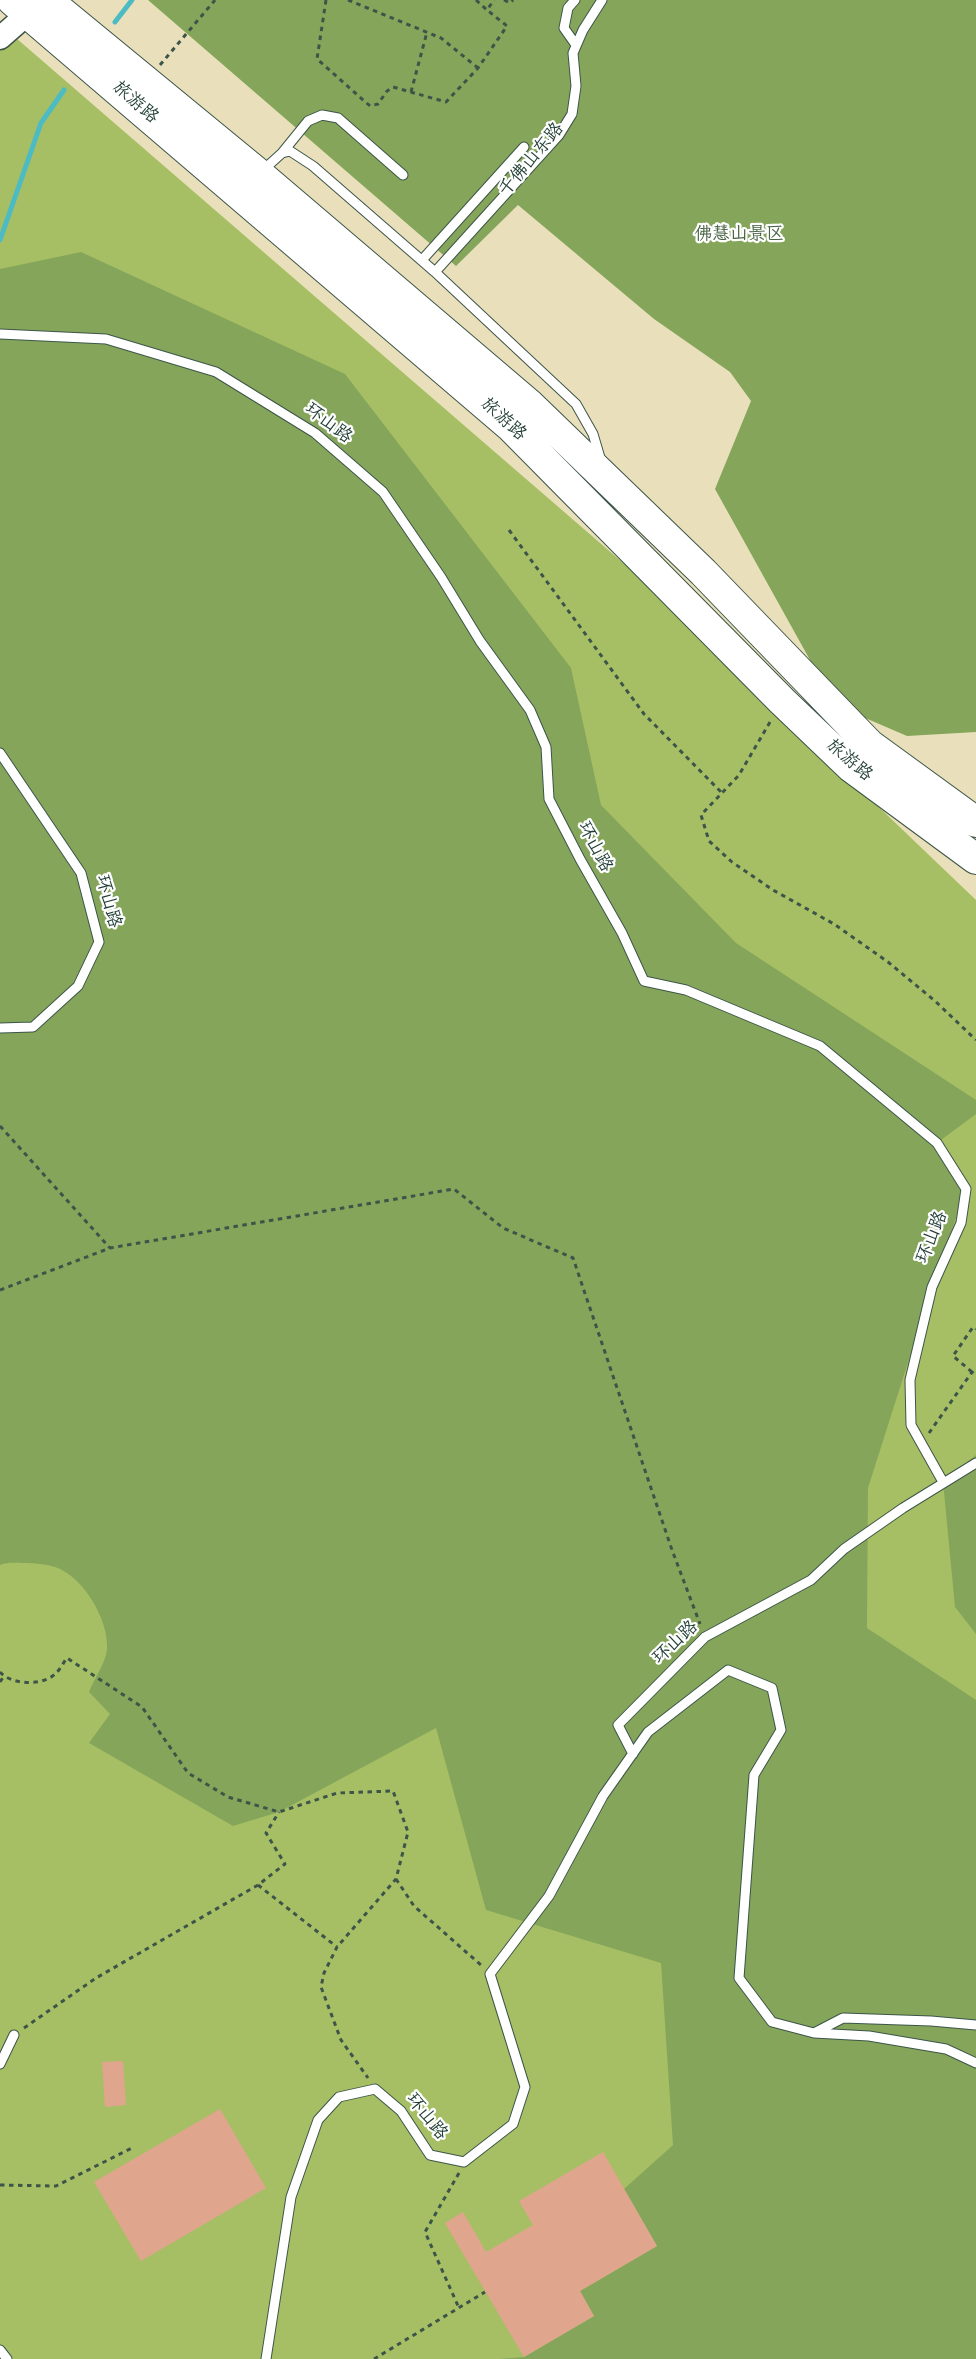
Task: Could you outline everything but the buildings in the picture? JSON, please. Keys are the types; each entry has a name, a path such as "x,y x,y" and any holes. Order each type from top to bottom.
{"main road":[{"name":"旅游路","path":"33,3 146,81 260,174 530,405 703,572 870,745 976,822"},
{"name":"旅游路","path":"33,3 510,426 782,701 851,767 976,859"}],"street":[{"path":"0,38 33,3"}],"lane":[{"path":"575,0 568,8 564,28 576,45"},
{"name":"千佛山东路","path":"435,272 559,135 572,114 576,86 573,53 583,30 602,0"},
{"path":"260,174 282,153 308,121 322,116 338,118 403,176"},
{"path":"422,260 524,147"},
{"path":"282,153 290,152 312,166 422,260 576,404 593,435 606,478"},
{"name":"环山路","path":"0,334 105,339 216,372 315,433 383,492 441,577 480,641 530,710 546,747 549,799 622,933 644,981 686,990 820,1046 936,1143 966,1190 961,1223 932,1287 910,1380 912,1425 943,1482"},
{"name":"环山路","path":"0,753 81,873 99,942 78,986 33,1027 0,1028"},
{"name":"环山路","path":"633,1754 618,1725 705,1637 810,1580 844,1549 943,1482 976,1463"},
{"path":"464,2162 513,2124 525,2087 504,2026 490,1974 549,1896 603,1796 648,1732 728,1670 772,1688 781,1730 754,1775 739,1978 771,2022 814,2033 869,2036 946,2049 976,2063"},
{"path":"814,2033 843,2018 976,2025"},
{"path":"0,2064 14,2035"},
{"path":"266,2359 291,2197 318,2120 339,2097 375,2089"},
{"name":"环山路","path":"375,2089 401,2111 430,2155 464,2162"},
{"path":"0,2349 7,2359"}],"path":[{"path":"146,81 215,0"},
{"path":"326,0 317,60 370,106 378,104 387,91 393,87 446,102 478,68 507,26 476,0"},
{"path":"348,0 441,38 478,68"},
{"path":"487,10 494,0"},
{"path":"504,0 510,3 513,0"},
{"path":"411,92 428,33"},
{"path":"509,530 644,714 723,793"},
{"path":"782,701 739,776 701,815 709,841 740,868 773,890 834,924 888,962 935,1001 976,1040"},
{"path":"0,1126 110,1248"},
{"path":"0,1290 110,1248 454,1190 503,1228 573,1258 672,1550 705,1637"},
{"path":"921,1444 974,1373 953,1356 973,1327 976,1329"},
{"path":"0,1672 4,1677 30,1683 54,1676 67,1658 142,1707 188,1773 228,1797 279,1812 337,1792 393,1791 408,1833 396,1879 337,1947 324,1973 321,1987 341,2040 375,2089"},
{"path":"0,1682 4,1677"},
{"path":"14,2035 96,1978 258,1885 285,1864 266,1833 279,1812"},
{"path":"396,1879 414,1906 490,1974"},
{"path":"258,1885 337,1947"},
{"path":"0,2185 56,2186 132,2148"},
{"path":"459,2308 425,2232 464,2162"},
{"path":"374,2359 485,2292"}],"green space":[{"name":"佛慧山景区","path":"148,0 976,0 976,732 907,736 835,705 715,489 751,401 730,372 654,319 518,205 456,266"},
{"path":"16,38 629,568 976,900 976,2359 0,2359 0,49"},
{"path":"81,252 345,374 571,668 601,805 736,943 976,1100 976,1114 937,1143 966,1189 868,1488 867,1628 976,1700 976,2359 499,2359 524,2357 594,2316 580,2291 657,2246 624,2189 673,2145 661,1963 486,1910 436,1728 279,1812 233,1826 89,1743 110,1714 89,1692 107,1649 104,1625 99,1613 84,1589 65,1572 55,1567 12,1563 0,1565 0,269"},
{"path":"976,1455 976,1634 955,1607 943,1482"}],"waterway":[{"path":"115,22 132,0"},
{"path":"0,240 41,123 64,90"}]}
